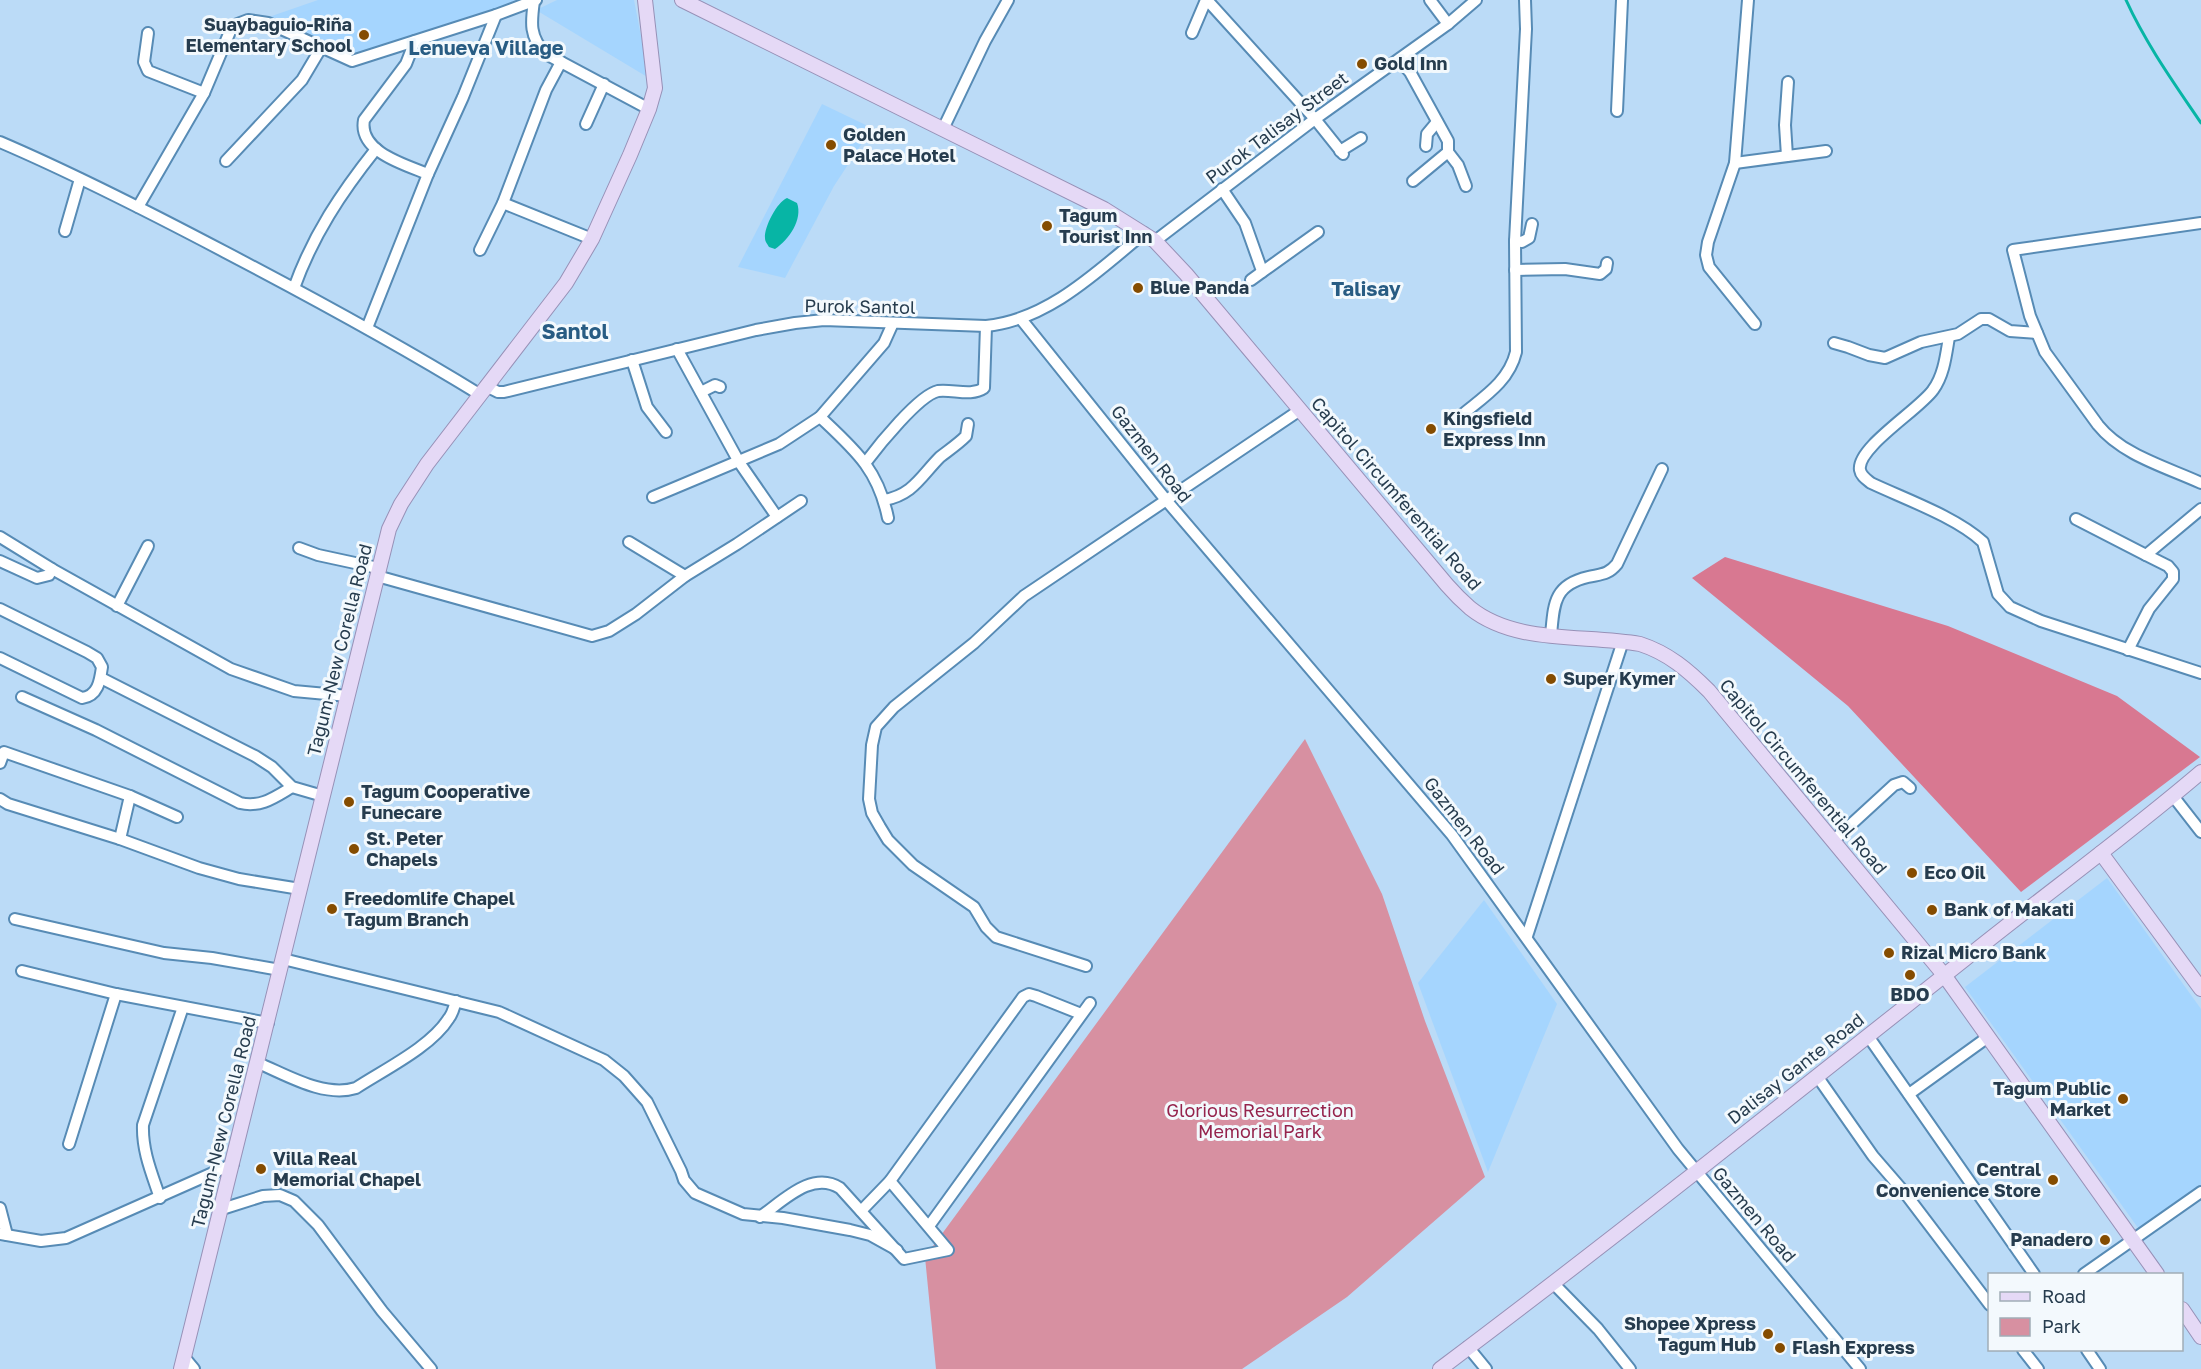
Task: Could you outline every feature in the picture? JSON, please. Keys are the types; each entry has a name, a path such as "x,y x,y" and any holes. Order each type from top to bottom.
{"main road":[{"name":"Tagum-New Corella Road","path":"182,1363 389,529 405,498 433,455 566,283 592,239 649,109 656,79 645,0"},
{"name":"Capitol Circumferential Road","path":"682,0 1104,209 1155,241 1186,274 1447,585 1471,609 1513,629 1551,635 1623,641 1654,649 1677,662 1696,678 1944,975 2156,1273"},
{"name":"Dalisay Gante Road","path":"1440,1369 1696,1171 2201,772"},
{"path":"2101,853 2201,989"},
{"path":"2183,1313 2201,1337"}],"street":[{"path":"535,0 531,25 533,36 546,54 649,109"},
{"path":"138,207 204,93 231,29 241,22 261,21 352,61 496,15 535,0"},
{"path":"943,129 985,41 1008,0"},
{"path":"1192,33 1207,0 1315,119 1341,152 1361,138"},
{"path":"1430,0 1448,24"},
{"name":"Purok Talisay Street","path":"1155,241 1315,119 1448,24 1476,0"},
{"path":"1463,414 1502,381 1513,364 1517,340 1515,241 1526,29 1525,0"},
{"path":"1617,111 1622,0"},
{"path":"1748,0 1735,163 1708,242 1706,255 1709,267 1755,324"},
{"path":"367,328 428,174 463,97 496,15"},
{"path":"148,33 144,62 148,70 204,93"},
{"path":"415,41 406,64 364,120 364,130 376,149 387,158 428,174"},
{"path":"226,161 302,80 321,48"},
{"path":"1399,60 1410,72 1448,141 1448,152 1458,165 1466,186"},
{"path":"480,250 503,203 546,90 561,62"},
{"path":"1787,156 1785,125 1788,82"},
{"path":"586,124 604,84"},
{"path":"1426,146 1427,134 1437,123"},
{"path":"0,142 138,207 482,390"},
{"path":"294,288 305,256 316,235 345,190 376,149"},
{"path":"1735,163 1826,151"},
{"path":"1413,181 1448,152"},
{"path":"65,231 80,179"},
{"path":"1222,189 1245,223 1262,272"},
{"path":"503,203 592,239"},
{"path":"2201,223 2013,250 2030,316 2045,352 2106,436 2121,447 2201,483"},
{"path":"1515,241 1526,241 1529,238 1532,224"},
{"path":"1251,280 1318,232"},
{"name":"Purok Santol","path":"482,390 504,392 756,330 809,321 986,326 1021,319 1082,283 1144,233"},
{"path":"1515,270 1572,270 1600,274 1606,269 1607,263"},
{"name":"Gazmen Road","path":"1021,319 1166,500 1444,826 1527,936 1636,1092 1696,1171 1860,1369"},
{"path":"1834,343 1885,358 1921,342 1958,334 1981,319 1989,319 2010,331 2037,333"},
{"path":"653,497 785,441 820,417 884,343 893,323"},
{"path":"866,462 890,433 930,393 973,392 984,388 986,326"},
{"path":"1950,337 1943,367 1934,389 1918,406 1879,439 1861,459 1859,468 1862,475 1871,483 1961,526 1983,542 1998,594 2010,607 2041,621 2201,673"},
{"path":"677,349 739,462 777,517"},
{"path":"632,360 647,407 666,432"},
{"path":"701,392 715,386 720,387"},
{"path":"1086,966 996,938 990,933 974,907 913,865 888,840 872,813 869,799 873,733 880,721 894,707 974,643 1024,596 1300,410"},
{"path":"820,417 866,462 884,500 888,518"},
{"path":"884,500 908,492 940,458 966,436 968,424"},
{"path":"1551,635 1554,605 1559,592 1570,584 1587,577 1607,574 1617,564 1662,469"},
{"path":"299,548 592,636 609,631 636,614 685,576 801,501"},
{"path":"2146,555 2201,509"},
{"path":"2076,519 2168,566 2173,572 2173,579 2149,609 2128,650"},
{"path":"0,537 52,569 231,669 294,691 348,696"},
{"path":"629,542 685,576"},
{"path":"117,606 148,546"},
{"path":"0,561 37,578 48,575 52,569"},
{"path":"0,609 97,658 102,667 101,678 96,690 88,697 82,698 0,658"},
{"path":"1527,936 1623,641"},
{"path":"101,678 255,756 272,767 292,787 323,796"},
{"path":"22,697 96,730 240,803 259,804 292,787"},
{"path":"0,764 4,752 130,796 177,817"},
{"path":"1833,841 1894,785 1903,782 1910,788"},
{"path":"120,839 130,796"},
{"path":"2173,796 2201,832"},
{"path":"0,799 8,804 120,839 199,868 238,879 300,889"},
{"path":"15,919 164,953 281,965 499,1012 604,1060 624,1076 647,1102 684,1180 696,1192 743,1215 783,1218 860,1232 897,1250"},
{"path":"22,971 116,994 268,1023"},
{"path":"69,1144 116,994"},
{"path":"861,1211 890,1180 1023,997 1029,994 1036,996 1081,1014"},
{"path":"258,1062 332,1091 356,1088 420,1046 443,1026 451,1016 456,1001"},
{"path":"929,1226 1090,1003"},
{"path":"160,1198 142,1139 142,1125 183,1007"},
{"path":"1868,1036 2033,1273"},
{"path":"1909,1094 1988,1037"},
{"path":"1817,1076 1873,1156 1905,1193 1988,1304"},
{"path":"0,1208 4,1234 41,1241 56,1241 160,1198 233,1164"},
{"path":"759,1217 810,1183 832,1182 904,1259 948,1250 890,1180"},
{"path":"2087,1273 2201,1192"},
{"path":"222,1209 263,1196 280,1195 294,1201 318,1225 382,1311 431,1369"},
{"path":"1553,1283 1598,1329 1630,1369"},
{"path":"1468,1347 1486,1369"},
{"path":"2024,1351 2038,1369"},
{"path":"2088,1351 2100,1369"},
{"path":"182,1363 194,1369"}],"shaded area":[{"name":"Suaybaguio-Riña Elementary School","path":"318,0 517,0 518,4 356,59 266,18"},
{"path":"557,0 634,0 649,78 536,10"},
{"path":"822,104 872,128 834,186 785,278 738,267"},
{"path":"787,198 797,203 798,216 790,235 775,249 769,247 765,241 765,233 775,210"},
{"path":"1725,557 1948,626 2117,696 2200,757 2021,892 1848,706 1692,578"},
{"name":"Tagum Public Market","path":"2107,878 2201,1009 2201,1188 2141,1232 1965,987"},
{"path":"1484,900 1557,1004 1488,1172 1418,983"}],"green space":[{"name":"Glorious Resurrection Memorial Park","path":"1305,739 1382,894 1425,1021 1485,1177 1347,1297 1242,1369 936,1369 925,1257"}],"waterway":[{"path":"2126,0 2151,48 2201,123"}],"place":[{"name":"Suaybaguio-Riña Elementary School","path":"364,35"},
{"name":"Gold Inn","path":"1362,64"},
{"name":"Golden Palace Hotel","path":"831,145"},
{"name":"Tagum Tourist Inn","path":"1047,226"},
{"name":"Blue Panda","path":"1138,288"},
{"name":"Kingsfield Express Inn","path":"1431,429"},
{"name":"Super Kymer","path":"1551,679"},
{"name":"Tagum Cooperative Funecare","path":"349,802"},
{"name":"St. Peter Chapels","path":"354,849"},
{"name":"Eco Oil","path":"1912,873"},
{"name":"Freedomlife Chapel Tagum Branch","path":"332,909"},
{"name":"Bank of Makati","path":"1932,910"},
{"name":"Rizal Micro Bank","path":"1889,953"},
{"name":"BDO","path":"1910,975"},
{"name":"Tagum Public Market","path":"2123,1099"},
{"name":"Villa Real Memorial Chapel","path":"261,1169"},
{"name":"Central Convenience Store","path":"2053,1180"},
{"name":"Panadero","path":"2105,1240"},
{"name":"Shopee Xpress Tagum Hub","path":"1768,1334"},
{"name":"Flash Express","path":"1780,1348"}],"district":[{"name":"Lenueva Village","path":"486,48"},
{"name":"Talisay","path":"1366,289"},
{"name":"Santol","path":"575,332"}]}
